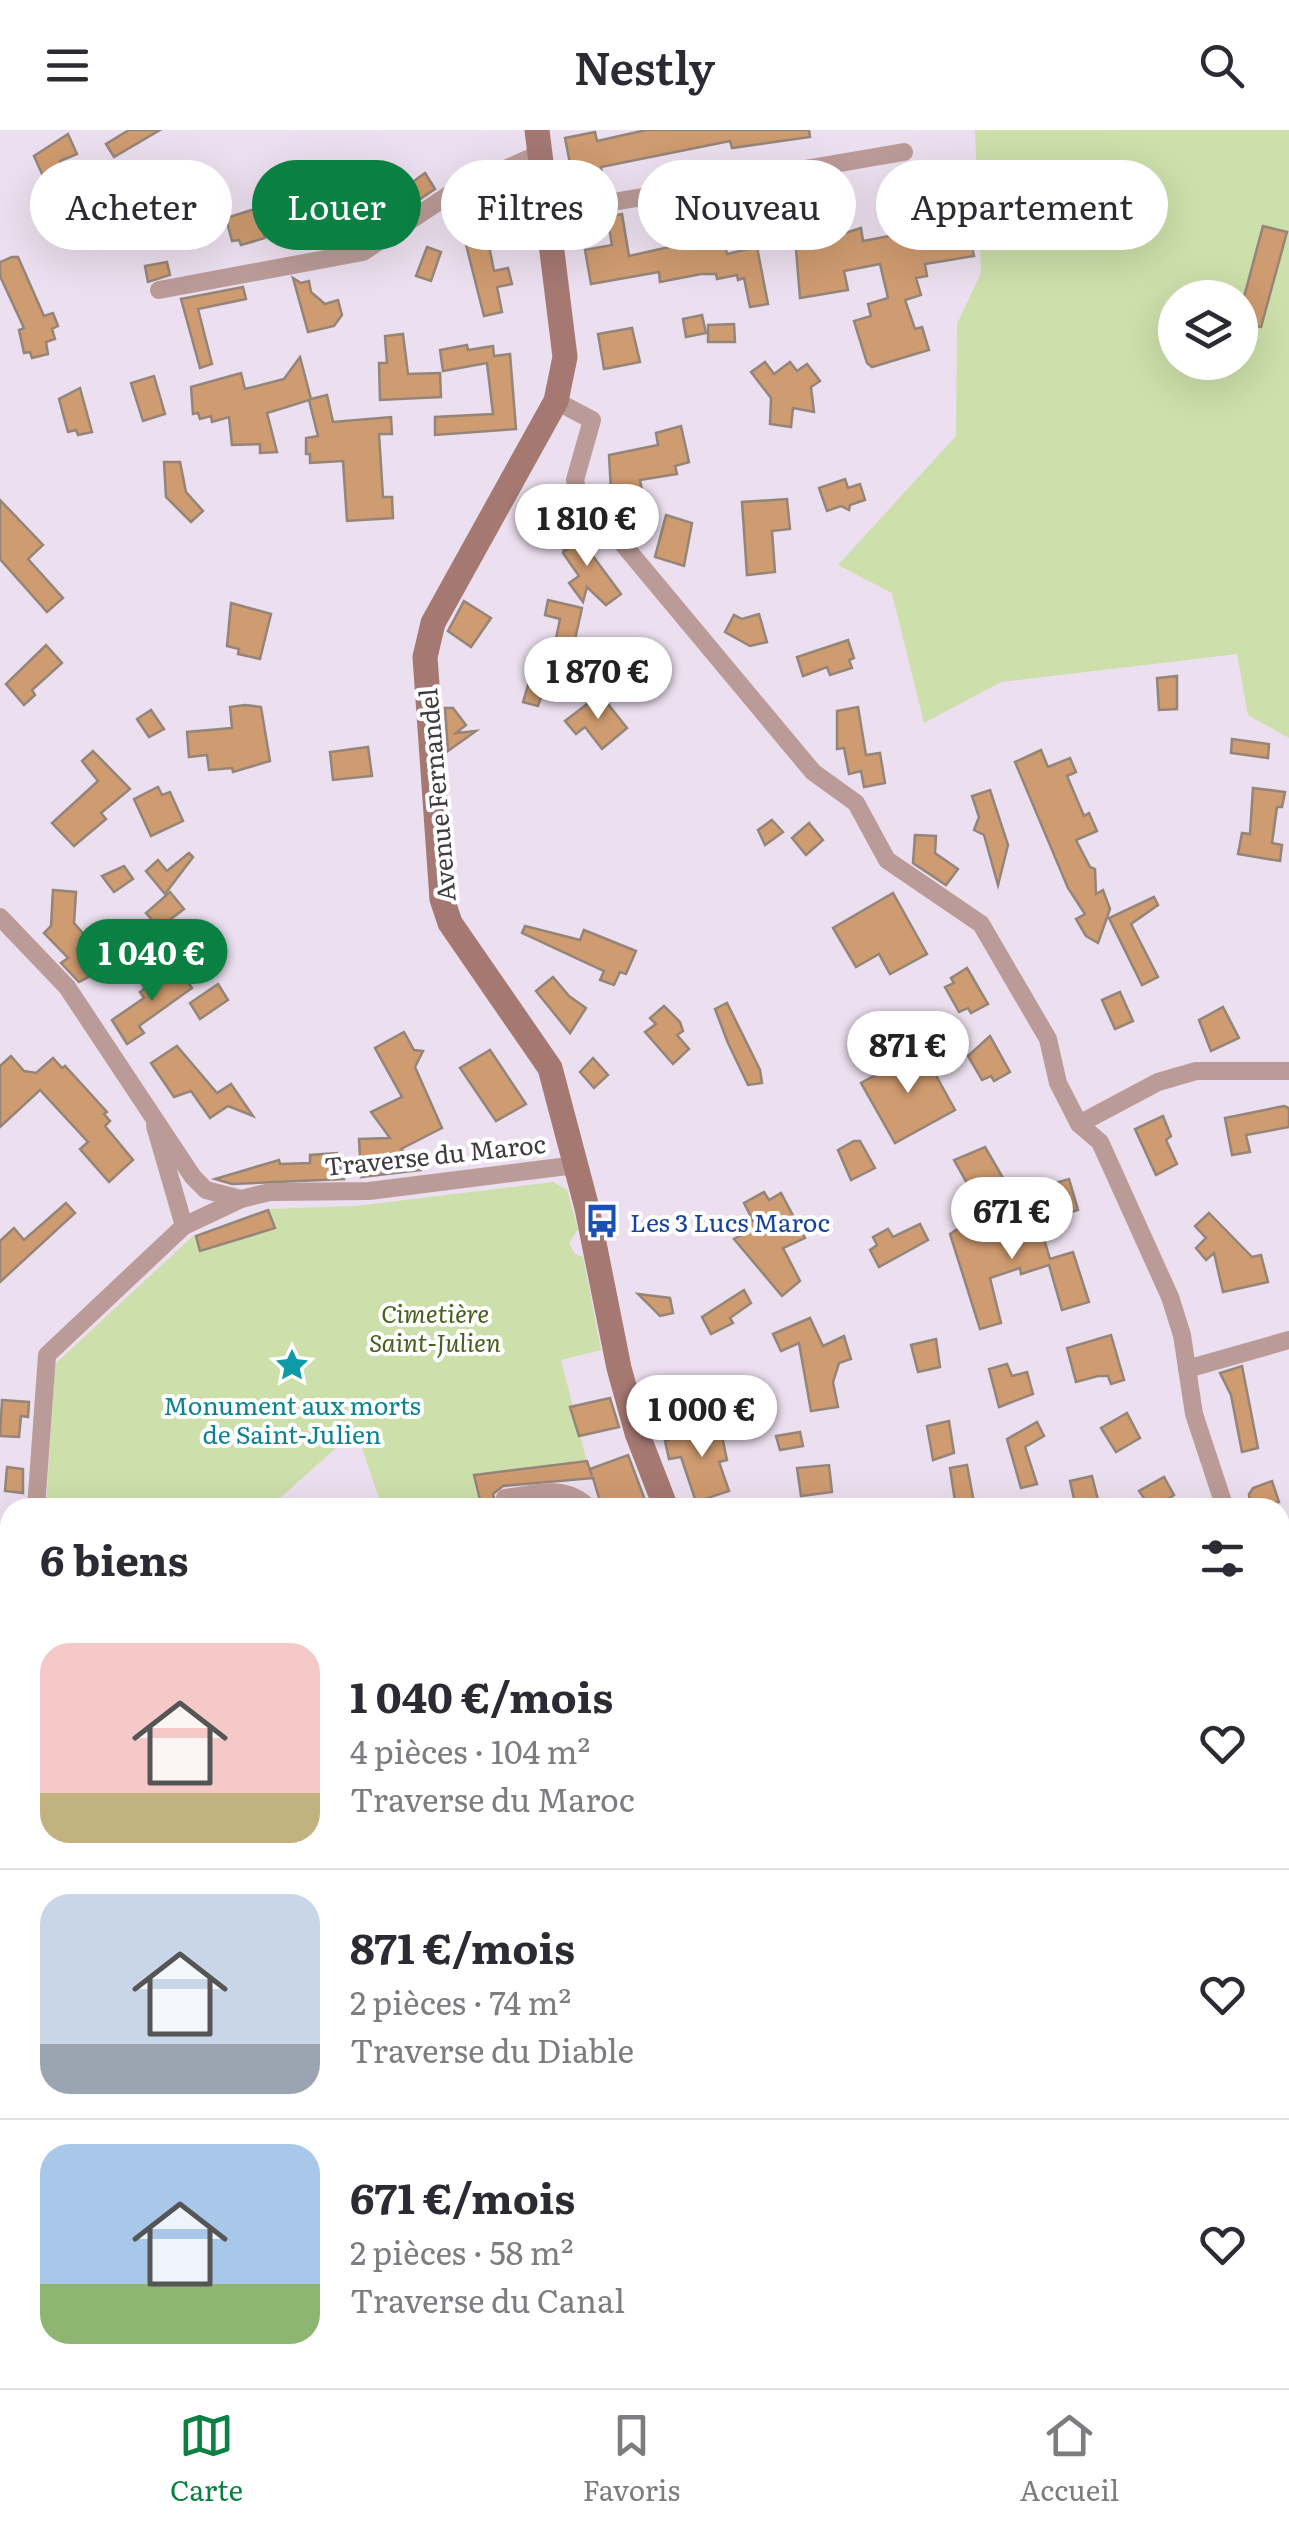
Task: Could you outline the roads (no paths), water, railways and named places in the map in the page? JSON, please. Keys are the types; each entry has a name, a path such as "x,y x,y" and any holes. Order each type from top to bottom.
{"main road":[{"name":"Avenue Fernandel","path":"553,250 565,357 556,401 434,622 425,657 442,899 458,936 543,1055 576,1165 619,1368 637,1433 662,1498"}],"street":[{"path":"159,290 364,252 539,141"},
{"path":"618,201 904,152"},
{"path":"556,401 592,420 574,480 577,489 671,608 813,772 856,802 887,860 981,924 1048,1039 1058,1083 1079,1124 1100,1142 1151,1250 1182,1335 1194,1414 1222,1498"},
{"path":"0,916 67,987 206,1190 241,1200"},
{"path":"1079,1124 1158,1082 1196,1071 1289,1071"},
{"path":"150,1111 184,1226"},
{"name":"Traverse du Maroc","path":"37,1498 46,1356 184,1226 241,1200 270,1192 369,1190 576,1165"},
{"path":"1187,1369 1289,1340"},
{"path":"505,1498 561,1491 578,1498"}],"place":[{"name":"Les 3 Lucs Maroc","path":"602,1221"},
{"name":"Monument aux morts de Saint-Julien","path":"292,1365"}],"park label":[{"name":"Cimetière Saint-Julien","path":"435,1326"}]}
